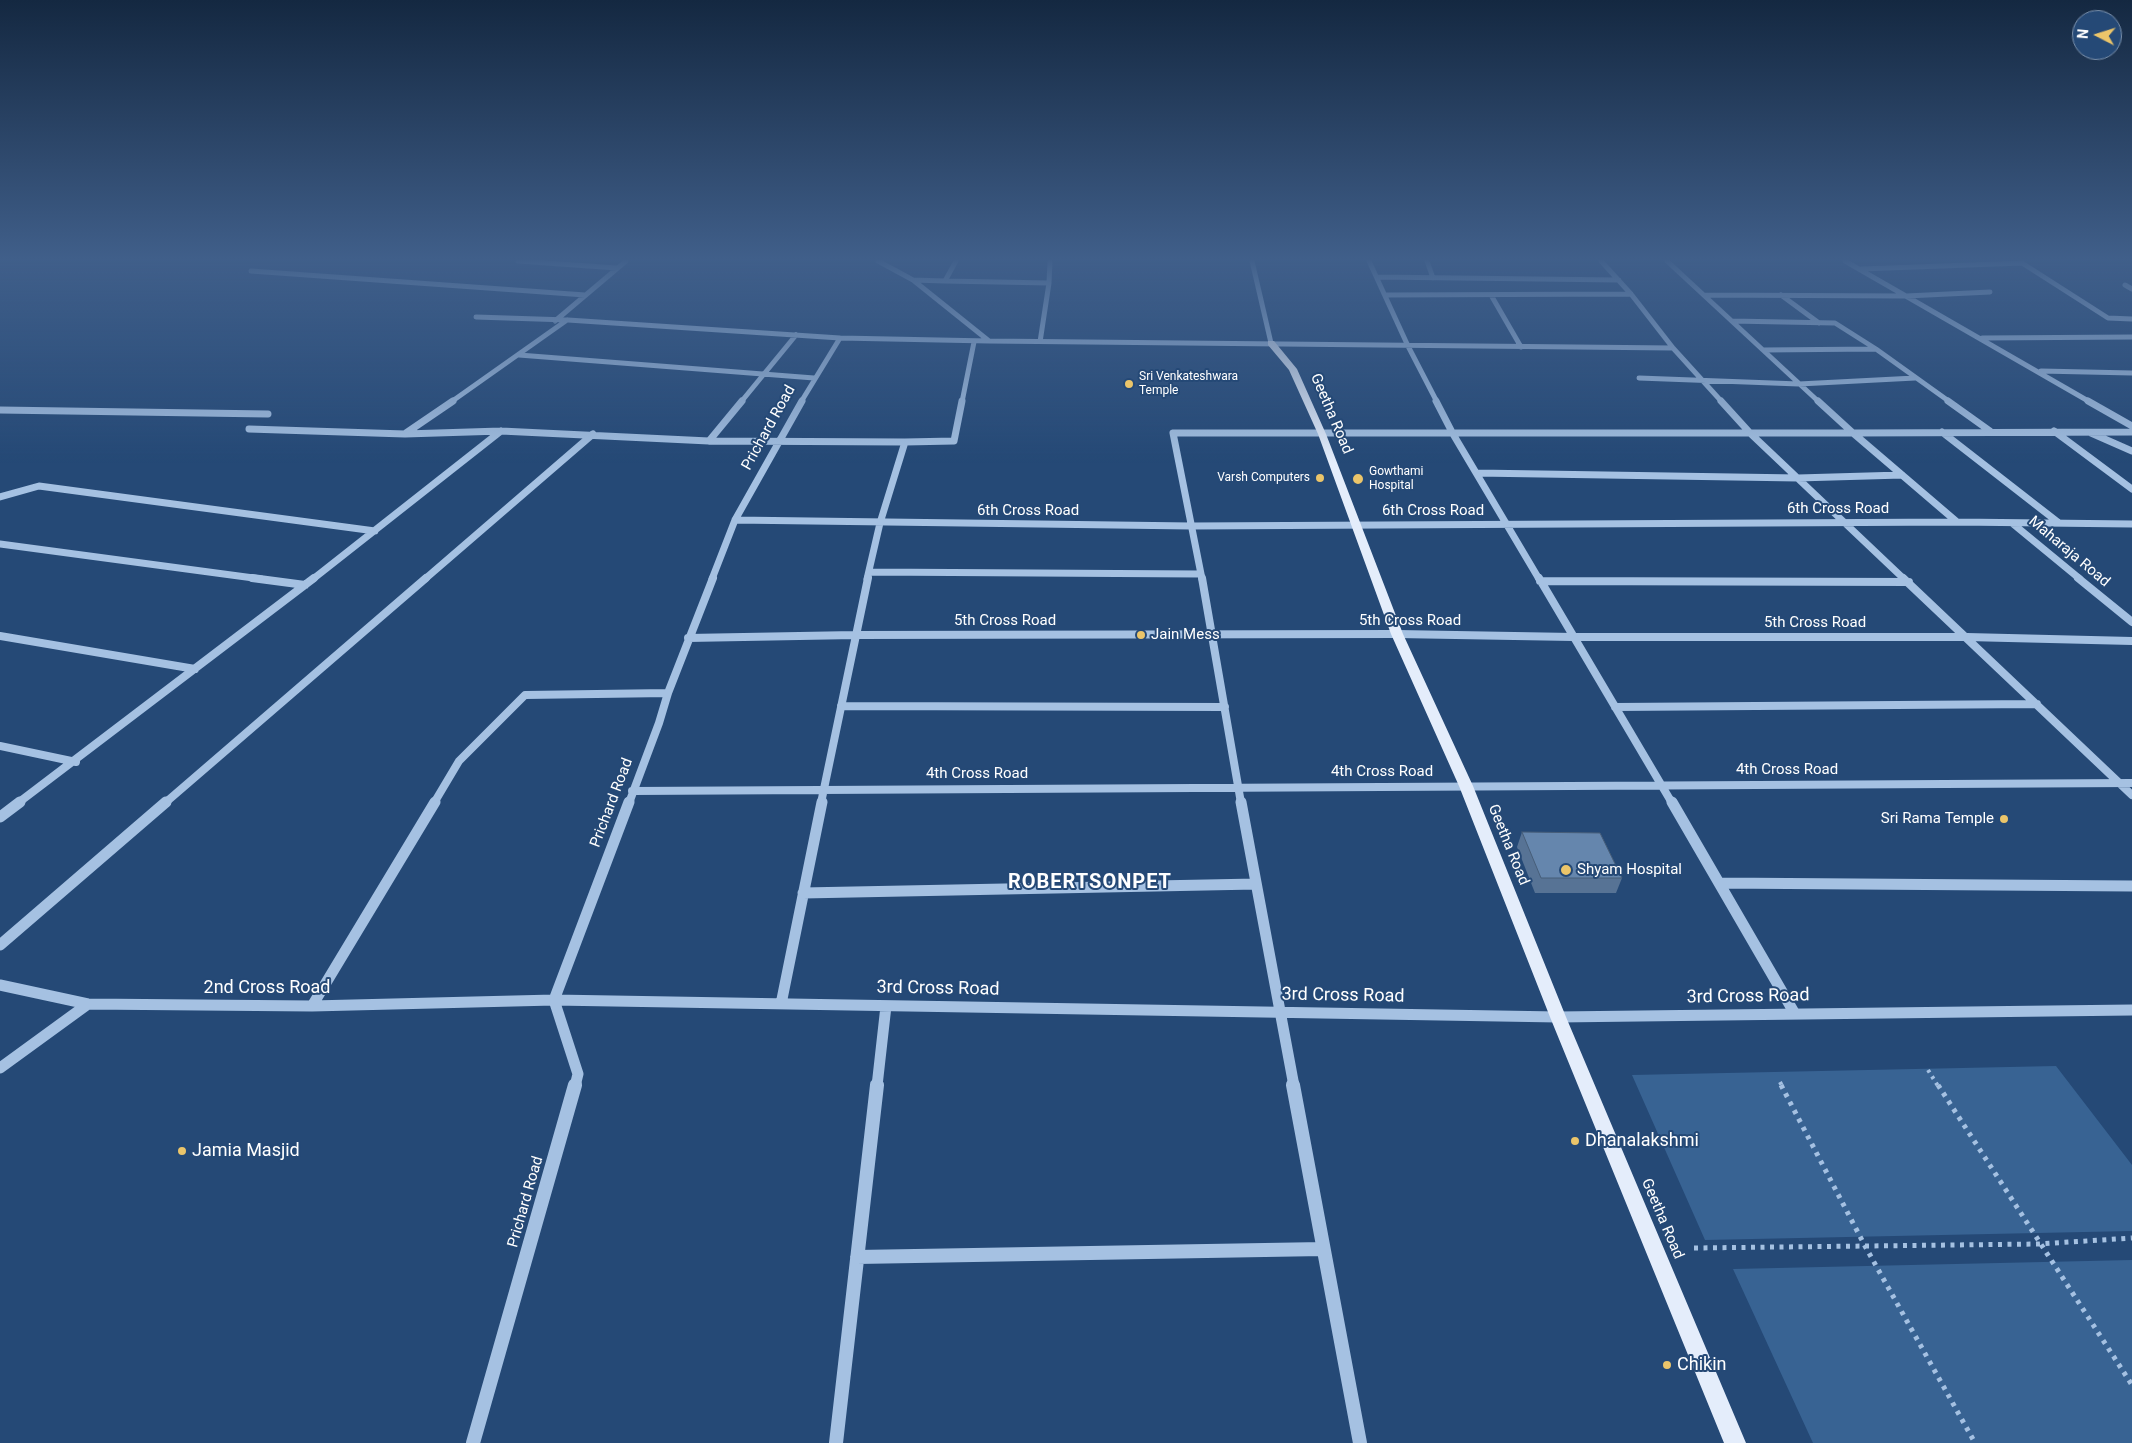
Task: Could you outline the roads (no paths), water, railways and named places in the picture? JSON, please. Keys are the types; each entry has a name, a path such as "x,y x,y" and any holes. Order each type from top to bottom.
{"main road":[{"name":"Geetha Road","path":"1271,344 1293,369 1322,434 1396,634 1466,786 1558,1017 1735,1443"}],"street":[{"path":"405,434 557,328"},
{"path":"695,328 840,338 974,342 1673,348"},
{"path":"973,328 989,341"},
{"path":"1040,342 1042,328"},
{"name":"Geetha Road","path":"1267,328 1271,344"},
{"path":"1400,328 1453,434 1662,785 1795,1014"},
{"path":"1510,328 1521,347"},
{"path":"1658,328 1673,348 1751,434 1967,636 2132,795"},
{"path":"1739,328 1853,433 1957,522"},
{"path":"1843,328 1876,349 1990,431"},
{"path":"1964,328 2132,426"},
{"path":"709,441 796,335"},
{"path":"1981,338 2132,337"},
{"name":"Prichard Road","path":"472,1443 578,1074 554,1000 659,723 688,638 734,520 814,378 840,338"},
{"path":"248,430 405,434 501,431 709,441 954,442 974,342"},
{"path":"1763,350 1876,349"},
{"path":"520,355 814,378"},
{"path":"2038,371 2132,373"},
{"path":"1639,378 1799,384 1915,378"},
{"path":"0,410 268,414"},
{"path":"0,817 76,762 501,431"},
{"path":"1360,1443 1238,787 1213,635 1173,433 1751,434 1990,431 2132,432"},
{"path":"1942,432 2059,523"},
{"path":"2054,432 2132,489"},
{"path":"2087,432 2132,451"},
{"path":"0,945 593,434"},
{"path":"782,1004 855,635 880,524 904,442"},
{"path":"1477,473 1798,478 1902,475"},
{"path":"0,497 39,486 375,531"},
{"name":"6th Cross Road","path":"734,520 880,524 1191,526 1957,522 2132,524"},
{"name":"Maharaja Road","path":"2012,523 2132,622"},
{"path":"0,544 305,585"},
{"path":"869,572 1200,574"},
{"path":"1540,580 1909,582"},
{"name":"5th Cross Road","path":"688,638 855,635 1396,634 1573,637 1967,636 2132,641"},
{"path":"0,636 195,669"},
{"path":"312,1006 459,761 526,694 668,692"},
{"path":"1615,707 2036,704"},
{"path":"841,706 1225,706"},
{"path":"0,746 76,762"},
{"name":"4th Cross Road","path":"632,791 2132,783"},
{"path":"803,893 1256,884"},
{"path":"1719,884 2132,886"},
{"name":"2nd Cross Road","path":"0,985 88,1004 312,1006 554,1000"},
{"name":"3rd Cross Road","path":"554,1000 1558,1017 2132,1010"},
{"path":"0,1068 88,1004"},
{"path":"836,1443 886,1006"},
{"path":"857,1257 1323,1249"}],"place":[{"name":"Sri Venkateshwara Temple","path":"1129,384"},
{"name":"Varsh Computers","path":"1320,478"},
{"name":"Gowthami Hospital","path":"1358,479"},
{"name":"Jain Mess","path":"1141,635"},
{"name":"Sri Rama Temple","path":"2004,819"},
{"name":"Shyam Hospital","path":"1566,870"},
{"name":"Dhanalakshmi","path":"1575,1141"},
{"name":"Jamia Masjid","path":"182,1151"},
{"name":"Chikin","path":"1667,1365"}],"district":[{"name":"ROBERTSONPET","path":"1090,883"}]}
